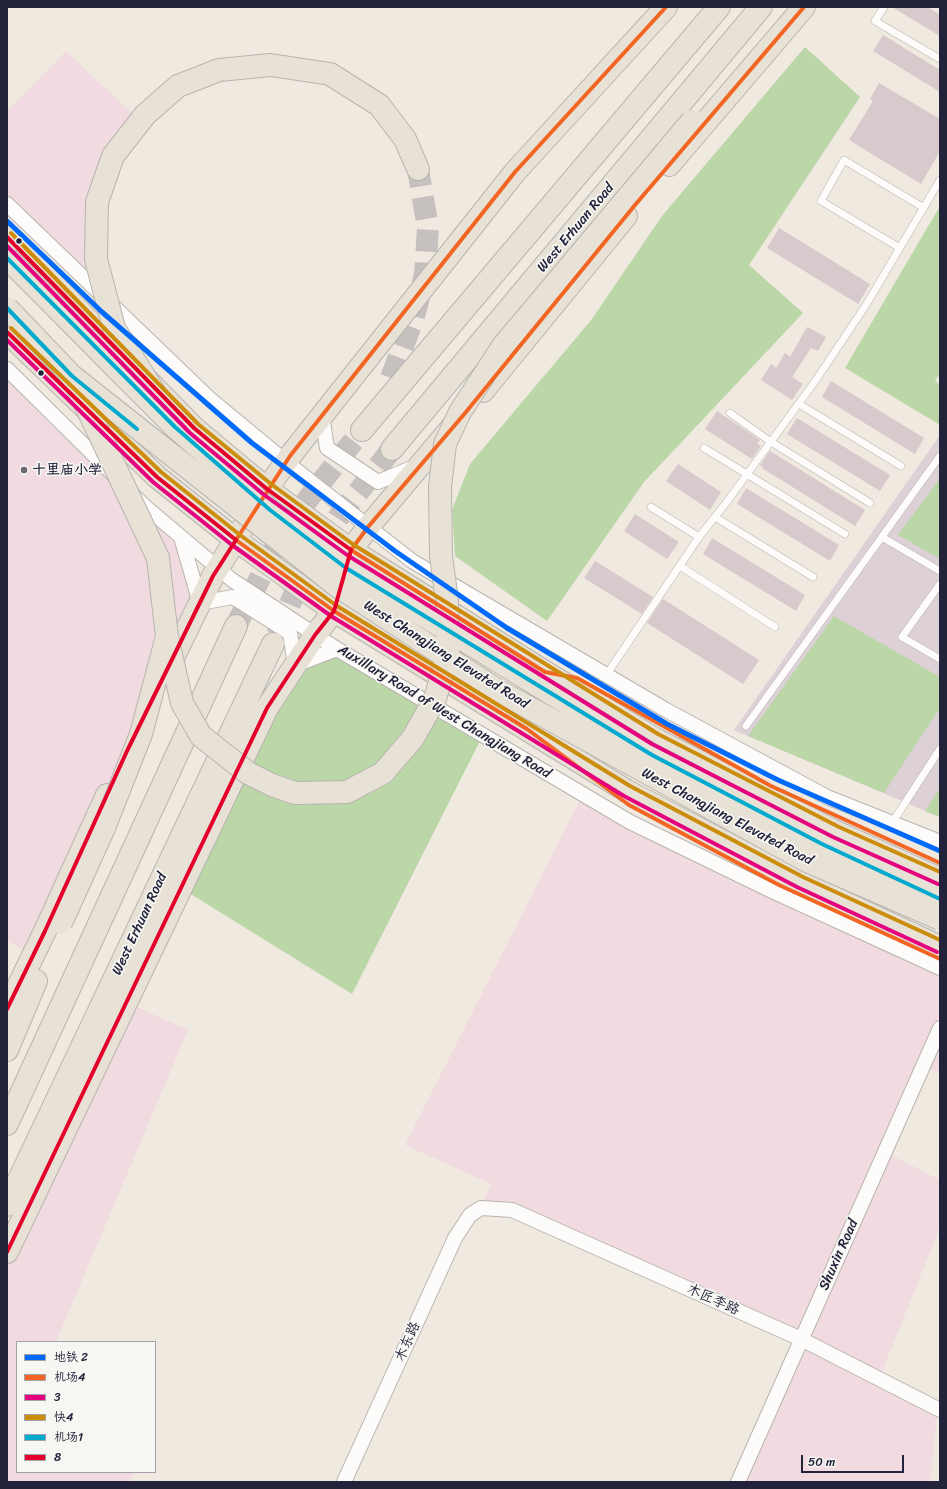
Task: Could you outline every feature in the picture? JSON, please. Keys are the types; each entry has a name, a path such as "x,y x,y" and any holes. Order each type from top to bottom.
{"highway":[{"path":"7,1009 45,931 127,751 200,604 218,569 267,489 322,415 515,172 666,7"},
{"path":"391,378 369,423 719,7"},
{"name":"West Erhuan Road","path":"392,449 761,7"},
{"path":"72,376 158,558 167,637 182,703 201,736 248,773 295,793 347,792 383,774 412,738 435,699 448,653 447,600 440,556 440,487 445,444 460,412 503,346 790,7"},
{"name":"West Erhuan Road","path":"7,1252 267,708 315,635 334,611 351,550 368,527 471,406 635,205 804,7"},
{"path":"175,427 114,328 96,259 97,202 113,156 145,115 178,86 220,70 270,65 330,74 379,105 405,139 418,169"},
{"path":"7,237 194,428 267,489 351,550 655,739 836,832 940,879"},
{"name":"West Changjiang Elevated Road","path":"7,258 175,427 270,510 353,572 652,755 822,844 940,899"},
{"name":"West Changjiang Elevated Road","path":"7,308 72,376 336,585 497,690 807,860 940,919"},
{"path":"7,332 157,477 236,540 334,611 627,791 786,875 940,947"},
{"path":"7,1124 236,626"},
{"path":"7,1050 61,923 104,828 141,734 167,637"},
{"name":"West Erhuan Road","path":"7,1205 273,644"},
{"path":"545,672 577,678 771,786 940,864"},
{"path":"526,729 629,805 778,885 940,959"}],"street":[{"path":"7,204 211,400 286,462 412,561 666,710 827,797 940,842"},
{"name":"Auxillary Road of West Changjiang Road","path":"7,369 148,509 232,580 315,635 630,822 774,892 940,968"},
{"path":"322,415 327,448 378,482 422,463"},
{"path":"181,537 200,604 233,598 290,633 295,665 337,649"},
{"name":"Shuxin Road","path":"738,1482 940,1028"},
{"name":"木匠李路","path":"481,1208 512,1210 801,1340 940,1410"},
{"name":"木东路","path":"344,1482 454,1238 470,1215 481,1208"}],"lane":[{"path":"884,7 876,21 940,59"},
{"path":"900,248 821,201 844,160 924,208"},
{"path":"606,674 699,537 799,404 866,305 940,180"},
{"path":"799,404 901,466"},
{"path":"730,413 771,442 870,503"},
{"path":"704,448 845,534"},
{"path":"746,726 940,456"},
{"path":"651,507 699,537"},
{"path":"715,517 813,577"},
{"path":"882,536 940,571"},
{"path":"680,566 775,627"},
{"path":"940,584 902,637 940,659"},
{"path":"892,823 940,749"}],"shaded area":[{"path":"66,51 140,121 97,202 107,301 7,204 7,112"},
{"path":"7,369 181,537 200,603 34,955 7,941"},
{"path":"940,435 940,817 734,730"},
{"path":"583,794 940,968 940,1073 923,1066 885,1152 940,1180 940,1227 879,1379 938,1408 930,1482 738,1482 801,1339 512,1210 481,1208 491,1184 405,1145"},
{"path":"126,1002 188,1030 56,1341 16,1341 16,1473 134,1473 130,1482 7,1482 7,1252"}],"green space":[{"path":"805,47 860,97 749,265 803,313 644,482 547,621 455,556 452,510 470,464 592,319 662,216"},
{"path":"940,206 940,373 935,381 940,385 940,425 845,368"},
{"path":"940,478 940,559 898,535"},
{"path":"834,616 940,677 940,708 884,793 748,736"},
{"path":"337,649 483,735 352,994 181,888 295,665"},
{"path":"940,788 940,817 925,811"}],"building":[{"path":"892,7 928,7 940,15 940,36"},
{"path":"883,35 940,70 940,92 873,51"},
{"path":"879,83 940,119 940,151 921,184 849,140 873,101 870,99"},
{"path":"779,228 870,284 858,304 767,248"},
{"path":"807,327 826,337 818,351 811,348 792,377 803,384 792,400 761,380 771,364 776,368 785,353 790,357"},
{"path":"831,381 924,438 915,454 822,397"},
{"path":"717,411 760,440 757,444 761,446 752,459 705,429"},
{"path":"797,418 890,475 880,491 787,434"},
{"path":"770,451 865,510 855,526 762,468 763,467 760,465"},
{"path":"678,464 721,492 710,510 666,481"},
{"path":"746,488 839,545 830,561 737,504"},
{"path":"635,514 679,542 667,559 624,531"},
{"path":"712,538 805,595 796,611 703,554"},
{"path":"595,561 653,597 642,614 584,578"},
{"path":"663,599 759,660 743,684 647,623"}],"tunnel":[{"path":"391,378 413,320 425,274 428,228 418,169"},
{"path":"236,626 274,550 308,499 362,430"},
{"path":"277,635 304,571 338,518 392,449"}],"metro line":[{"name":"2","path":"7,221 102,312 252,443 395,551 507,628 667,724 778,780 940,851"}],"transit line":[{"name":"机场4","path":"666,7 515,172 290,456 236,540 334,611 527,729 629,805 779,885 940,959"},
{"name":"机场4","path":"804,7 635,205 466,412 368,527 351,550 545,672 577,678 771,786 940,863"},
{"name":"快4","path":"11,233 198,424 271,484 354,545 658,734 839,827 940,872"},
{"name":"8","path":"7,237 194,428 267,489 351,550 334,611 315,635 267,708 7,1252"},
{"name":"3","path":"7,246 190,433 263,494 347,555 652,744 833,837 938,884"},
{"name":"机场1","path":"7,258 175,427 270,510 346,568 652,755 822,844 940,899"},
{"name":"机场1","path":"7,308 72,376 137,429"},
{"name":"快4","path":"11,328 161,472 240,535 337,606 630,786 803,877 940,940"},
{"name":"8","path":"7,332 157,477 236,540 213,576 127,751 45,931 7,1009"},
{"name":"3","path":"7,340 153,482 232,545 331,616 624,796 797,887 937,952"}],"place":[{"name":"十里庙小学","path":"24,470"}]}
